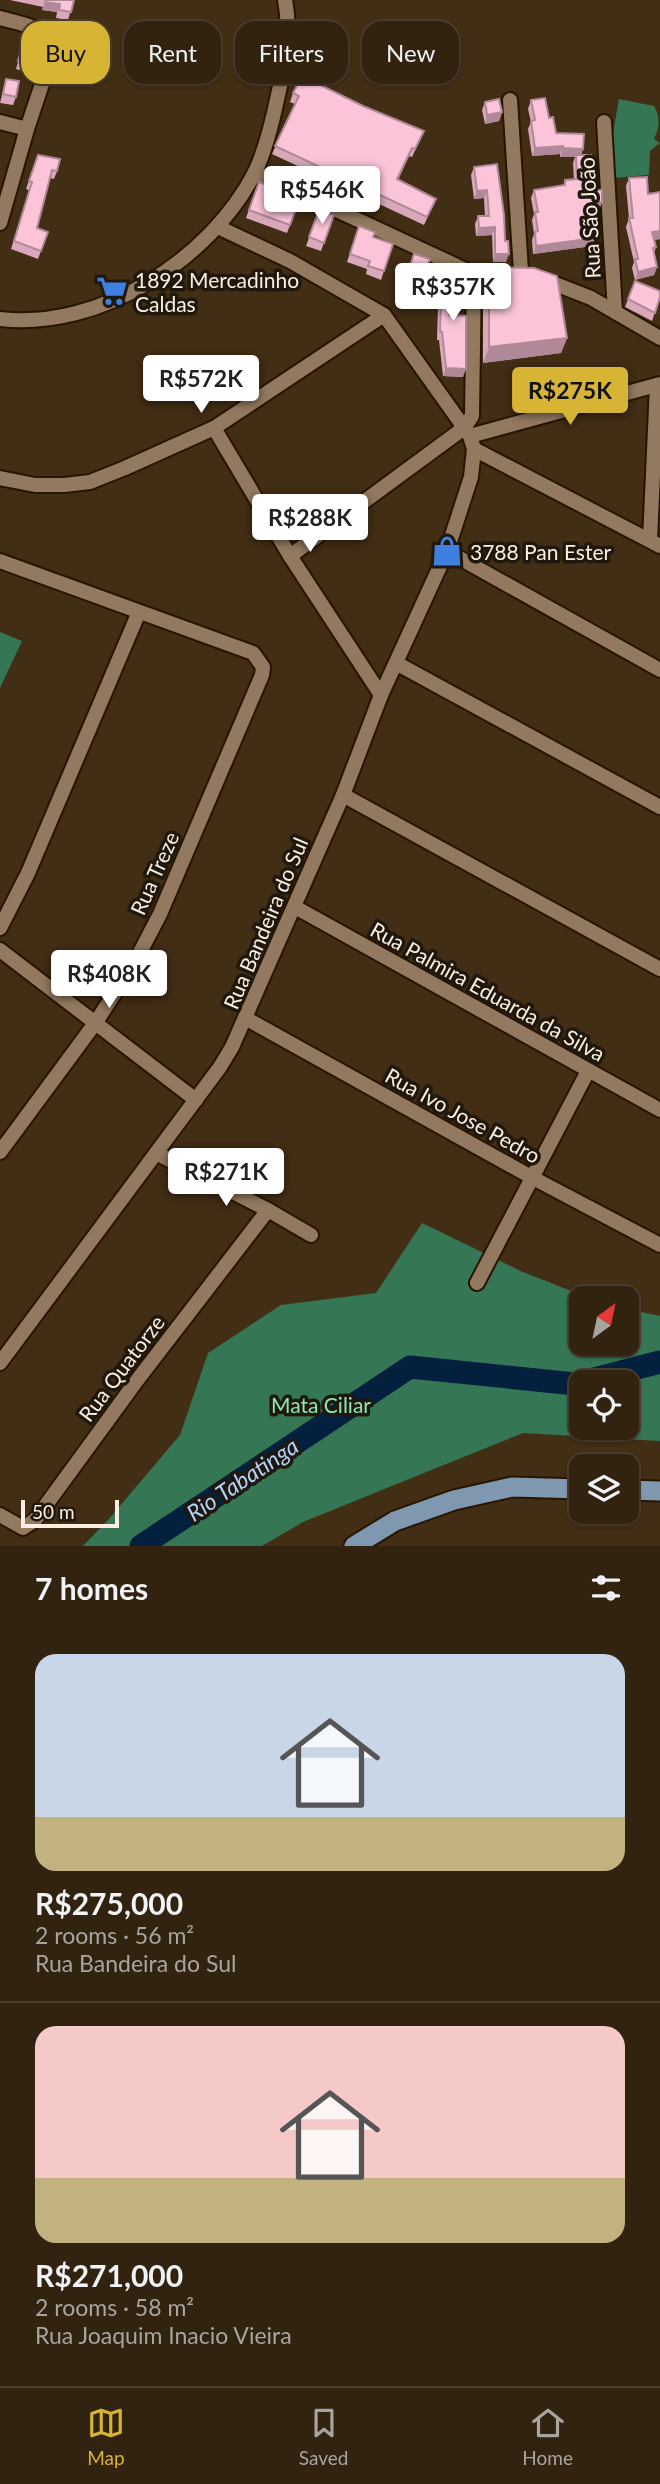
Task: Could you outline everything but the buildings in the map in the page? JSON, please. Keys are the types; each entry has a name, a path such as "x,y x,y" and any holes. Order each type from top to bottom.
{"main road":[{"path":"354,1546 395,1521 454,1500 512,1487 569,1489"},
{"path":"639,1490 660,1491"}],"street":[{"path":"0,319 22,321 71,314 104,304 145,285 183,258 218,227 255,172 275,108 286,65 285,0"},
{"path":"0,18 45,33 51,41 52,54 0,223"},
{"path":"510,100 521,271"},
{"path":"0,122 27,129"},
{"name":"Rua São João","path":"604,122 615,312"},
{"path":"255,172 474,274 521,271 559,284 660,338"},
{"path":"218,227 290,261 384,315 469,437 655,543 658,384 469,437 290,556"},
{"name":"Rua Bandeira do Sul","path":"0,1363 195,1100 232,1047 247,1019 343,795 381,695 447,551 471,477 469,437 472,416 474,274"},
{"path":"0,478 35,485 90,482 214,428 384,315"},
{"path":"214,428 290,556 381,695"},
{"path":"447,551 660,670"},
{"path":"0,561 139,612 28,873 0,928"},
{"name":"Rua Treze","path":"0,1152 96,1023 136,960 160,914 262,675 262,662 253,653 139,612"},
{"path":"396,663 660,807"},
{"path":"343,795 660,969"},
{"name":"Rua Palmira Eduarda da Silva","path":"295,907 660,1110"},
{"path":"0,950 195,1100"},
{"name":"Rua Ivo Jose Pedro","path":"247,1019 533,1178 660,1245"},
{"path":"477,1283 588,1071"},
{"path":"156,1153 311,1235"},
{"name":"Rua Quatorze","path":"0,1515 23,1528 35,1520 135,1383 268,1210"}],"green space":[{"path":"619,99 654,106 656,110 659,122 654,139 660,143 650,151 649,175 612,178 610,150"},
{"path":"0,632 22,641 0,688"},
{"name":"Mata Ciliar","path":"422,1223 523,1272 569,1290 569,1356 639,1356 639,1312 660,1316 660,1441 639,1440 639,1370 569,1370 569,1436 523,1433 303,1522 262,1546 83,1546 180,1435 208,1353 281,1305 376,1293"}],"waterway":[{"name":"Rio Tabatinga","path":"141,1546 410,1367 575,1384 660,1362"}],"place":[{"name":"1892 Mercadinho Caldas","path":"112,291"},
{"name":"3788 Pan Ester","path":"447,551"}]}
